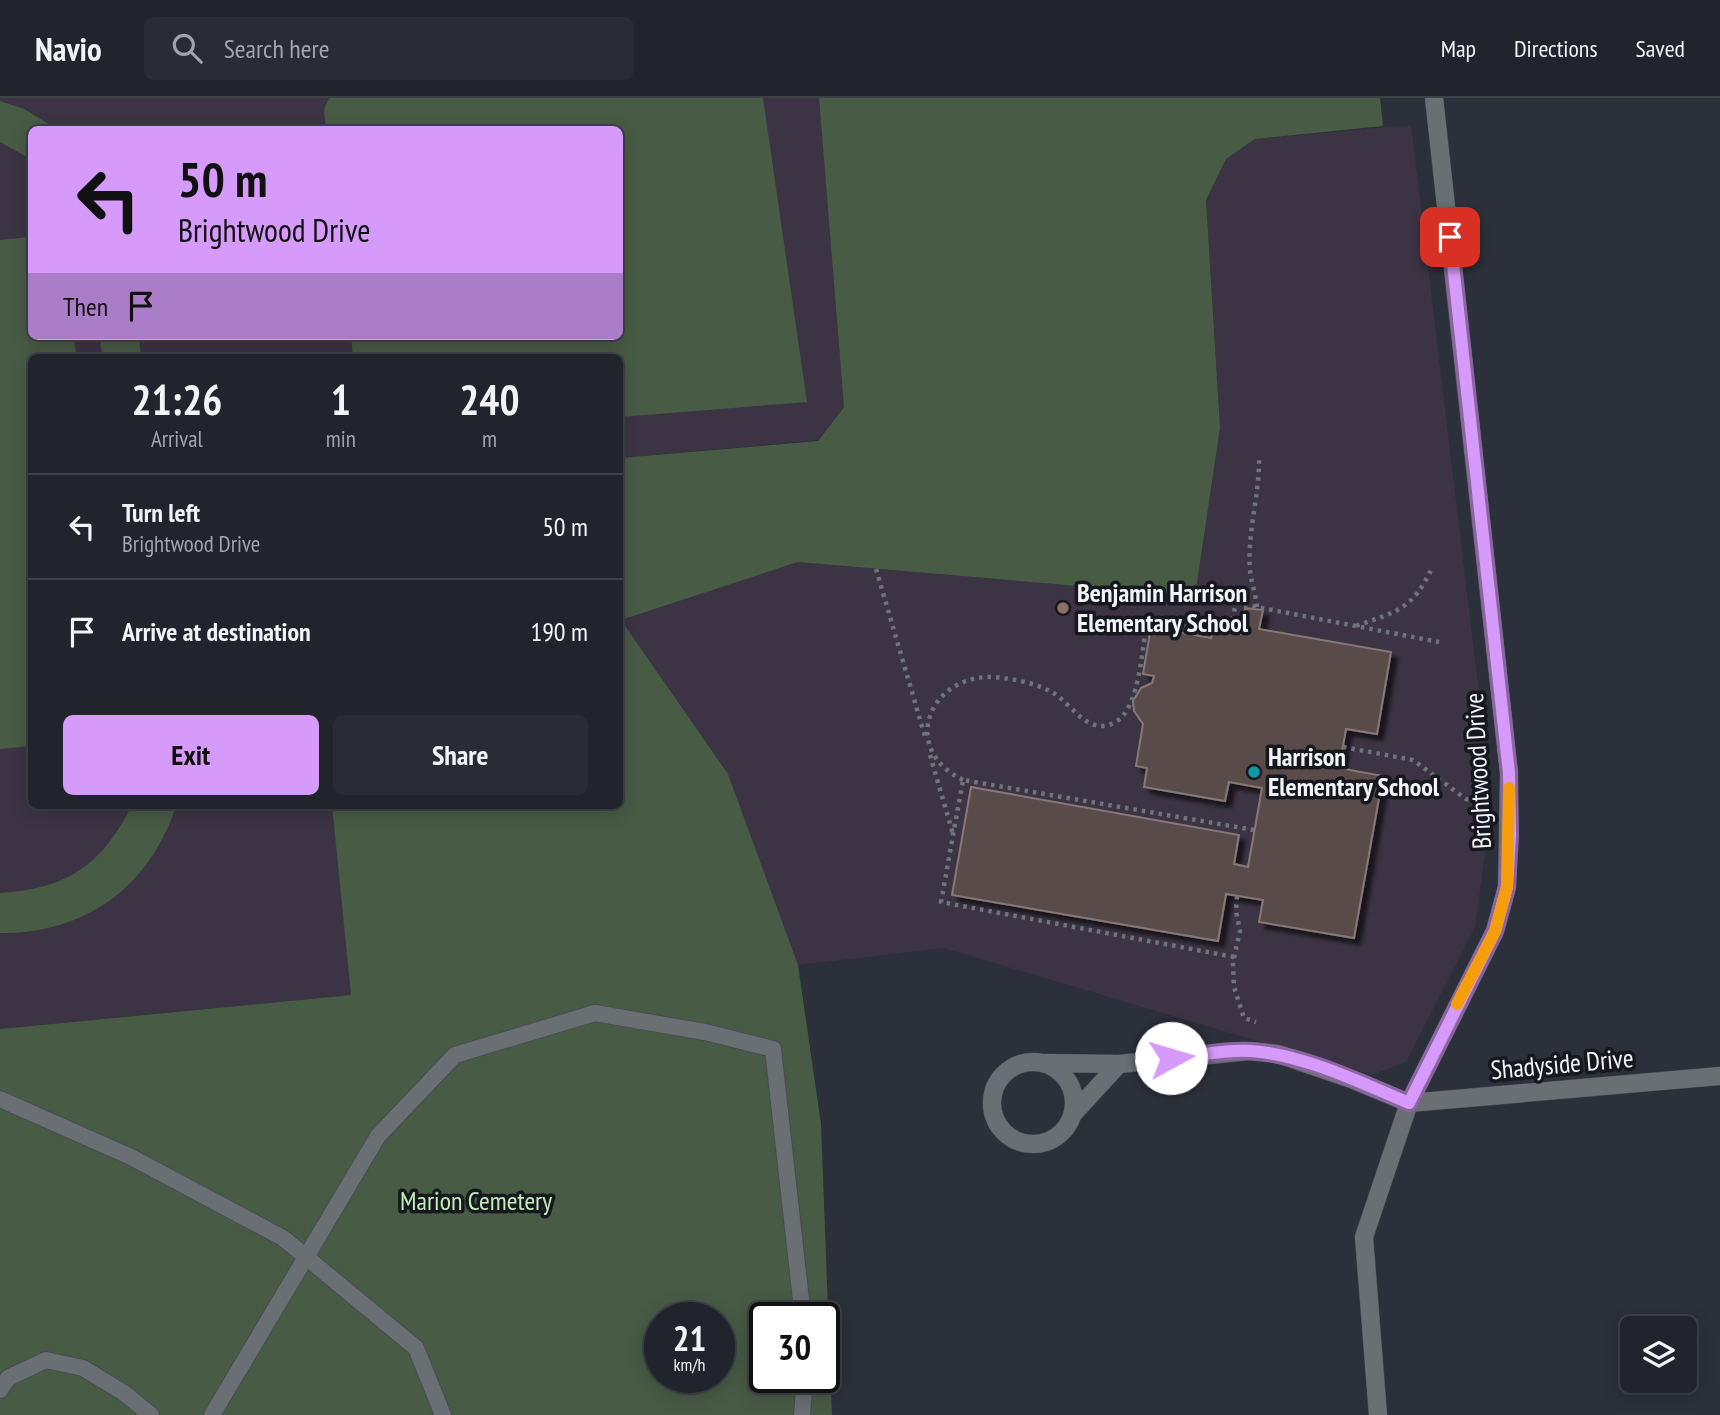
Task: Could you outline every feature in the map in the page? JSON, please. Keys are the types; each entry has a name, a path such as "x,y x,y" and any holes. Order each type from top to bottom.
{"street":[{"name":"Brightwood Drive","path":"1378,1415 1364,1237 1409,1103 1495,931 1507,887 1510,835 1505,732 1434,98"},
{"path":"1119,1064 1073,1114 1066,1129 1053,1139 1038,1144 1021,1143 1007,1135 997,1122 992,1107 993,1091 1001,1077 1021,1064 1119,1064 1249,1051 1278,1054 1409,1103"},
{"path":"1045,1063 1059,1070 1070,1081 1074,1098 1073,1114"},
{"name":"Shadyside Drive","path":"1409,1103 1720,1076"}],"lane":[{"path":"212,1415 304,1255 378,1136 454,1055 595,1013 705,1032 773,1049 801,1302"},
{"path":"0,1100 131,1157 283,1238 416,1348 443,1415"},
{"path":"0,1390 8,1378 46,1360 83,1368 124,1392 151,1415"},
{"path":"802,1415 804,1393"}],"path":[{"path":"1256,607 1255,586 1250,572 1260,481 1259,456"},
{"path":"1356,626 1396,612 1420,593 1432,568"},
{"path":"876,569 953,835"},
{"path":"1254,830 963,780 948,772 929,751 927,730 933,708 947,691 967,680 989,677 1026,683 1053,693 1087,724 1105,726 1118,720 1133,701 1147,621 1205,630 1207,621 1231,625 1236,603 1440,642"},
{"path":"1343,747 1413,760 1466,799 1482,802"},
{"path":"963,780 941,902 1234,957"},
{"path":"1237,895 1236,911 1240,931 1234,957 1234,987 1238,1007 1244,1018 1256,1023"}],"shaded area":[{"path":"0,98 819,98 844,407 818,440 623,458 623,354 28,354 28,809 332,809 352,995 0,1029"},
{"name":"Benjamin Harrison Elementary School","path":"1411,125 1492,802 1475,927 1406,1062 1372,1075 944,948 798,965 728,774 623,619 798,562 1195,596 1220,428 1206,200 1226,159 1255,139"}],"green space":[{"path":"329,98 763,98 807,402 623,417 623,354 353,354 351,340 623,340 623,126 326,126 324,110"},
{"path":"819,98 1380,98 1383,126 1255,139 1226,159 1206,200 1220,428 1195,596 798,562 623,619 623,458 818,441 844,407"},
{"path":"0,101 24,109 52,126 28,126 28,157 0,142"},
{"path":"28,237 28,340 74,340 76,354 28,354 28,746 0,749 0,240"},
{"path":"100,340 139,340 141,354 102,354"},
{"name":"Marion Cemetery","path":"623,623 728,774 798,965 821,1124 828,1302 749,1302 749,1393 831,1393 832,1415 0,1415 0,1029 351,995 332,809 623,809"},
{"path":"130,809 175,809 156,850 142,870 109,901 69,922 24,932 0,933 0,893 45,886 80,870 108,844"}],"building":[{"name":"Harrison Elementary School","path":"1245,608 1263,610 1259,629 1391,652 1377,734 1346,729 1339,768 1383,776 1354,938 1259,922 1263,900 1226,894 1218,941 952,895 971,787 1239,835 1234,864 1248,867 1262,788 1229,782 1225,801 1144,787 1147,768 1136,766 1143,724 1134,711 1133,701 1141,688 1152,683 1154,676 1143,674 1151,627 1211,638 1213,630 1241,634"}],"slow traffic":[{"path":"1457,1004 1495,931 1507,887 1509,788"}],"place":[{"name":"Benjamin Harrison Elementary School","path":"1063,608"},
{"name":"Harrison Elementary School","path":"1254,772"}],"route":[{"path":"1171,1058 1249,1051 1278,1054 1409,1103 1438,1040 1495,931 1507,887 1509,773 1450,237"}]}
